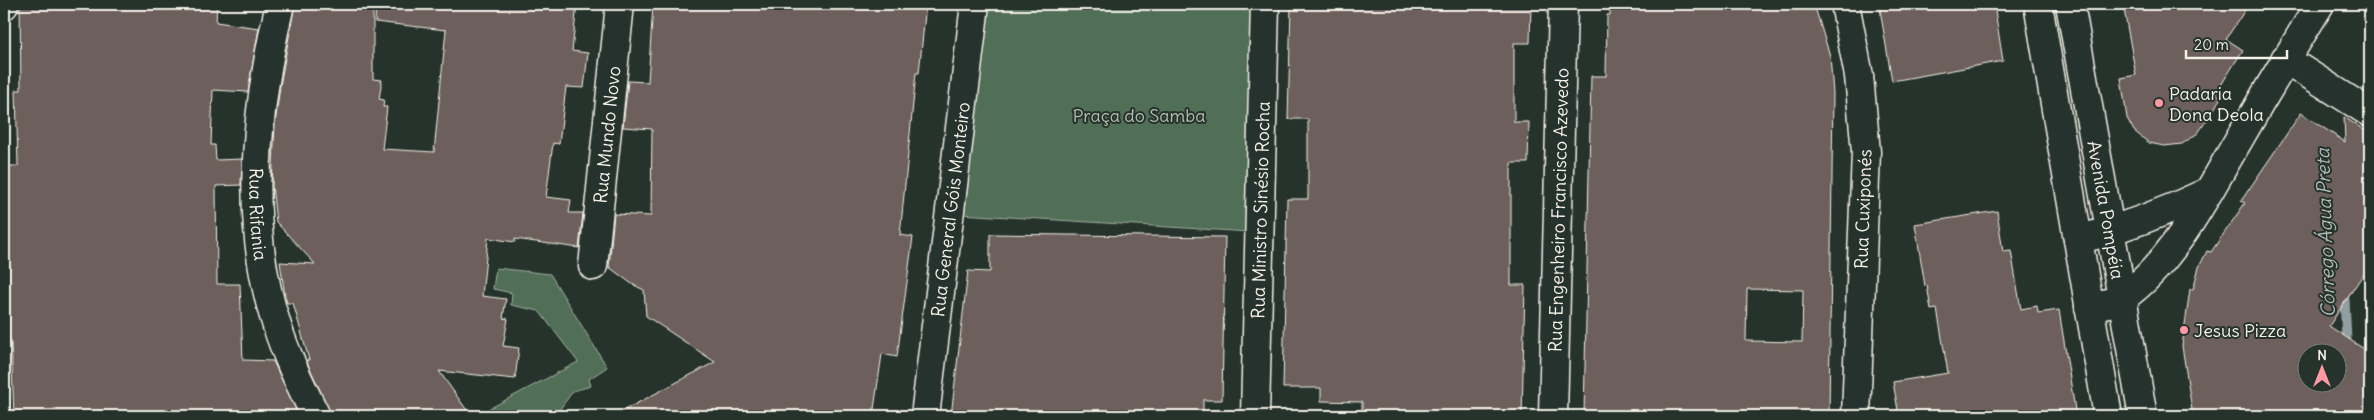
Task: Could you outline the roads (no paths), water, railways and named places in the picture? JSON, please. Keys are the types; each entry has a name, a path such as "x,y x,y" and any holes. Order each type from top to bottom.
{"street":[{"name":"Rua Rifania","path":"280,4 267,60 264,88 258,155 257,225 266,282 276,325 298,379 316,416"},
{"name":"Rua Mundo Novo","path":"592,266 620,4"},
{"name":"Rua General Góis Monteiro","path":"926,416 975,4"},
{"name":"Rua Ministro Sinésio Rocha","path":"1255,416 1265,4"},
{"name":"Rua Engenheiro Francisco Azevedo","path":"1553,416 1563,4"},
{"name":"Rua Cuxiponés","path":"1846,4 1859,76 1866,152 1856,416"},
{"name":"Avenida Pompéia","path":"2038,4 2108,416"},
{"name":"Avenida Pompéia","path":"2070,4 2143,416"},
{"path":"2089,307 2123,298 2147,279 2164,260 2208,192 2285,59 2320,4"},
{"path":"2285,59 2370,113"},
{"path":"2078,240 2111,231 2169,210 2208,192"}],"waterway":[{"name":"Córrego Água Preta","path":"2344,289 2347,350"}],"place":[{"name":"Padaria Dona Deola","path":"2159,103"},
{"name":"Jesus Pizza","path":"2184,330"}],"park label":[{"name":"Praça do Samba","path":"1139,115"}]}
